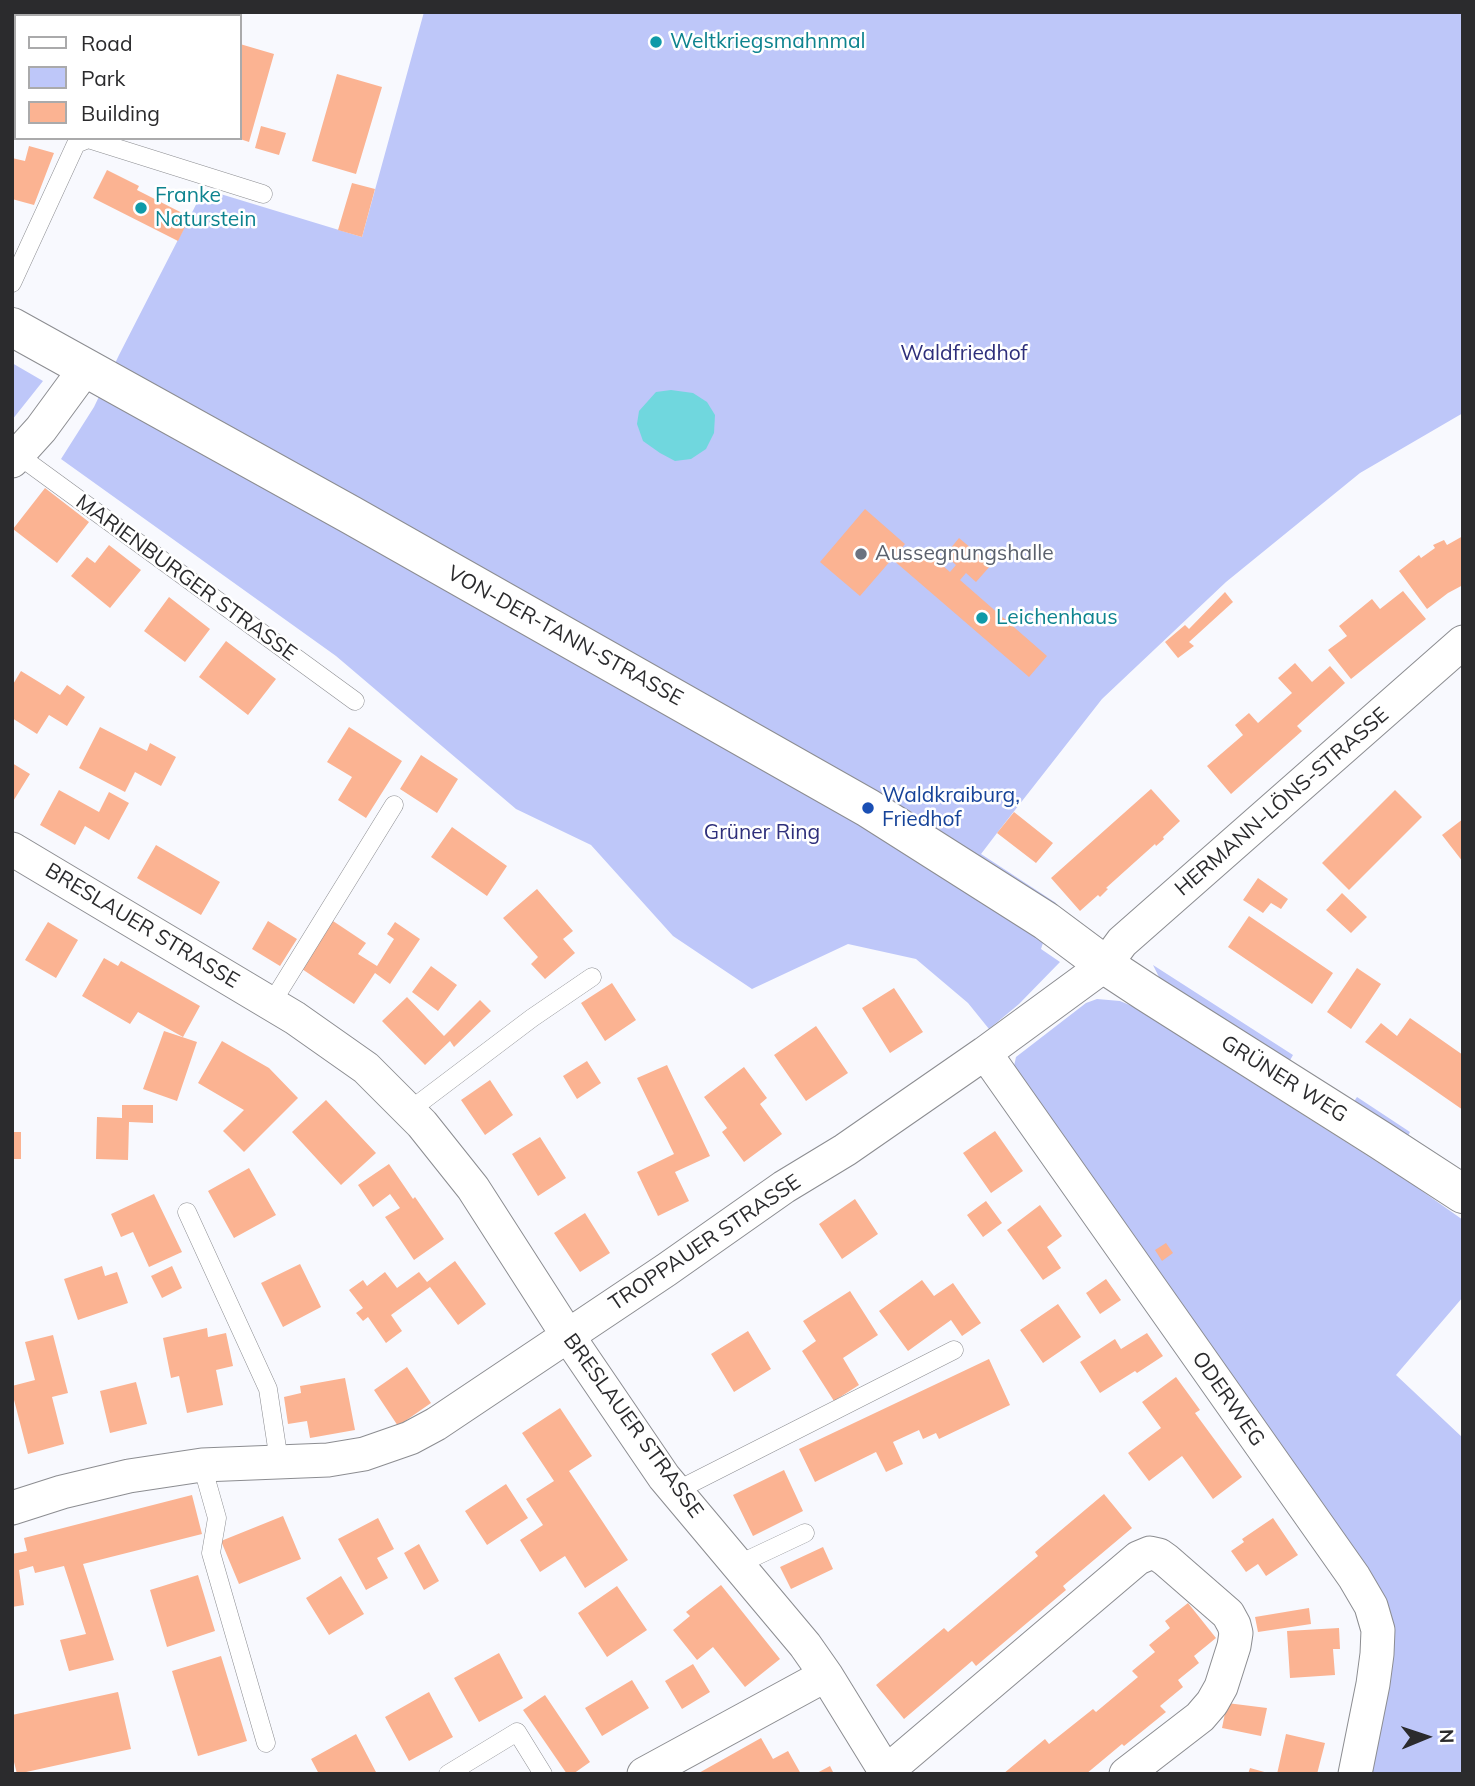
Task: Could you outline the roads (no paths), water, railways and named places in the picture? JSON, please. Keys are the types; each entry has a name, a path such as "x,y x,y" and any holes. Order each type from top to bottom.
{"street":[{"name":"VON-DER-TANN-STRASSE","path":"12,327 862,804 1046,921 1105,965"},
{"name":"MARIENBURGER STRASSE","path":"15,458 41,429 86,369"},
{"name":"HERMANN-LÖNS-STRASSE","path":"1105,965 1122,942 1463,642"},
{"name":"BRESLAUER STRASSE","path":"12,849 295,1018 366,1069 422,1124 474,1188 568,1336 676,1491 805,1645 887,1773 1138,1558 1150,1553 1166,1560 1228,1614 1236,1633 1234,1646 1221,1687 1212,1703 1199,1717 1126,1774"},
{"name":"TROPPAUER STRASSE","path":"12,1508 62,1492 129,1476 202,1465 328,1460 364,1454 410,1438 436,1424 773,1195 845,1150 985,1053 1105,965"},
{"name":"GRÜNER WEG","path":"1105,965 1456,1184"},
{"name":"ODERWEG","path":"985,1053 1354,1577 1371,1606 1378,1630 1377,1654 1355,1774"},
{"path":"658,1770 826,1675"}],"lane":[{"path":"12,283 76,144 86,140"},
{"path":"91,140 263,194"},
{"name":"MARIENBURGER STRASSE","path":"15,458 355,701"},
{"path":"271,1004 394,805"},
{"path":"409,1111 532,1018 592,977"},
{"path":"187,1212 268,1389 279,1461"},
{"path":"676,1491 954,1350"},
{"path":"202,1465 217,1518 211,1553 266,1743"},
{"path":"737,1565 805,1533"},
{"path":"448,1774 517,1732 543,1774"}],"place":[{"name":"Weltkriegsmahnmal","path":"656,42"},
{"name":"Franke Naturstein","path":"141,208"},
{"name":"Aussegnungshalle","path":"861,554"},
{"name":"Leichenhaus","path":"982,618"},
{"name":"Waldkraiburg, Friedhof","path":"868,808"}],"park label":[{"name":"Waldfriedhof","path":"964,354"},
{"name":"Grüner Ring","path":"762,833"}]}
